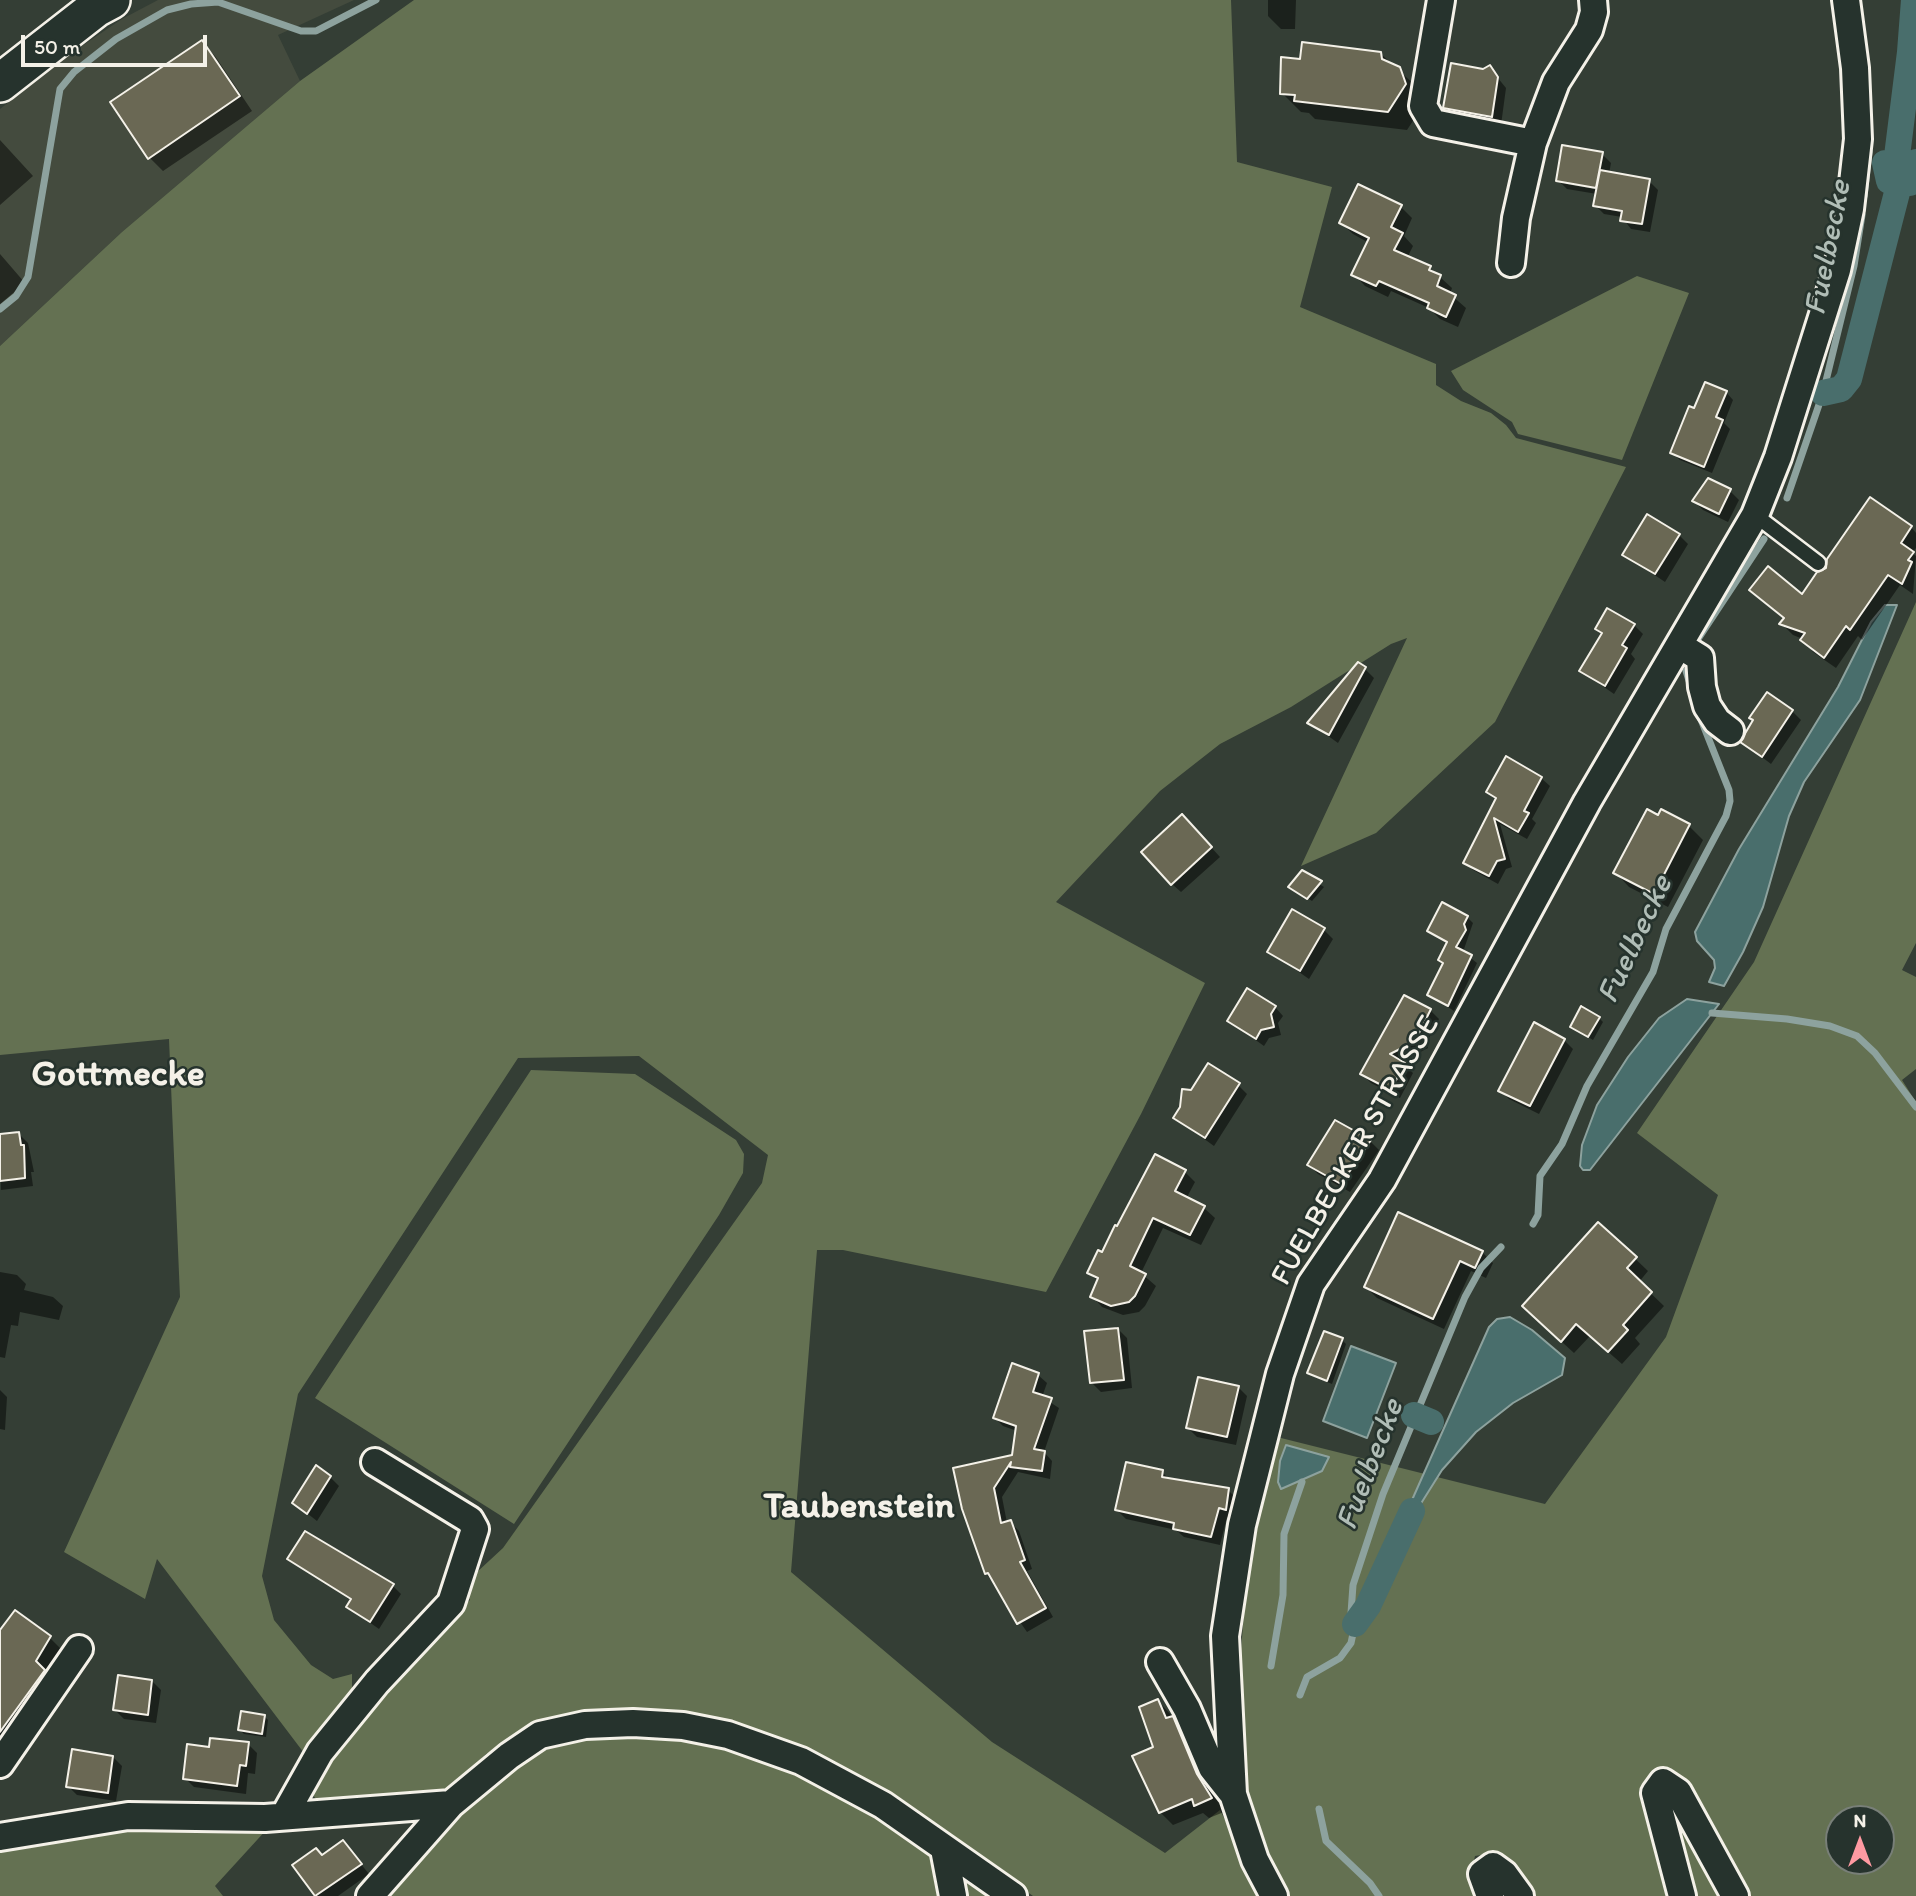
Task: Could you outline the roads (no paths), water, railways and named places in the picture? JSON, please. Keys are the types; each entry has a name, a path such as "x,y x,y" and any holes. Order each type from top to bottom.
{"main road":[{"path":"0,83 96,8 111,0"}],"street":[{"path":"1441,0 1423,106 1433,123 1533,143"},
{"path":"1511,263 1516,218 1533,143 1556,82 1589,30 1594,12 1593,0"},
{"name":"FUELBECKER STRASSE","path":"1274,1896 1255,1860 1233,1794 1225,1636 1242,1525 1280,1374 1311,1284 1382,1180 1573,826 1755,515 1778,457 1837,270 1850,209 1857,127 1856,68 1846,0"},
{"path":"1679,645 1700,658 1702,687 1707,706 1717,721 1730,730"},
{"path":"284,1816 320,1752 377,1682 452,1603 475,1529 470,1520 375,1462"},
{"path":"0,1764 79,1649"},
{"path":"1160,1662 1187,1709 1212,1768 1233,1794"},
{"path":"370,1896 452,1804 509,1756 540,1735 585,1725 633,1723 683,1726 728,1735 801,1760 883,1805 1013,1896"},
{"path":"1682,1896 1655,1793 1663,1782 1678,1792 1735,1896"},
{"path":"0,1837 128,1816 284,1816 452,1804"},
{"path":"944,1849 953,1896"},
{"path":"1490,1896 1482,1874 1493,1866 1504,1874 1520,1896"}],"lane":[{"path":"1755,515 1818,563"}],"water":[{"path":"1885,605 1897,605 1860,700 1804,782 1789,816 1763,907 1743,952 1724,986 1709,982 1715,968 1714,960 1697,941 1695,932 1739,849 1838,687 1871,622"},
{"path":"1687,999 1719,1004 1590,1170 1583,1170 1580,1166 1582,1145 1597,1105 1628,1057 1659,1018"},
{"path":"1510,1317 1532,1330 1565,1358 1562,1375 1513,1403 1476,1432 1442,1470 1415,1513 1408,1509 1489,1327 1497,1319"},
{"path":"1351,1346 1396,1363 1367,1438 1323,1421"},
{"path":"1286,1445 1329,1457 1322,1471 1281,1489 1278,1482 1280,1461"}],"waterway":[{"path":"0,309 16,296 28,277 60,89 74,72 116,39 167,10 191,4 218,2 301,31 316,31 376,0"},
{"path":"1914,0 1910,52 1916,53 1910,52 1896,164 1885,163 1889,181 1910,183 1916,162"},
{"name":"Fuelbecke","path":"1864,196 1869,152"},
{"path":"1823,393 1841,389 1849,379 1900,181"},
{"name":"Fuelbecke","path":"1787,498 1823,393 1854,266 1862,215"},
{"name":"Fuelbecke","path":"1694,645 1764,539"},
{"name":"Fuelbecke","path":"1686,671 1691,687"},
{"name":"Fuelbecke","path":"1533,1224 1538,1215 1540,1176 1562,1144 1587,1086 1653,972 1666,929 1726,816 1730,801 1729,790 1698,712"},
{"path":"1712,1013 1787,1019 1830,1026 1857,1036 1875,1053 1916,1107"},
{"name":"Fuelbecke","path":"1300,1695 1307,1677 1340,1658 1351,1643 1355,1624 1351,1613 1353,1585 1383,1494 1465,1297 1481,1268 1501,1247"},
{"path":"1414,1415 1431,1422"},
{"path":"1271,1666 1283,1595 1284,1534 1302,1482"},
{"path":"1355,1624 1368,1606 1412,1511"},
{"name":"Fuelbecke","path":"1319,1809 1326,1841 1370,1883 1379,1896"}],"district":[{"name":"Gottmecke","path":"118,1076"},
{"name":"Taubenstein","path":"859,1508"}]}
